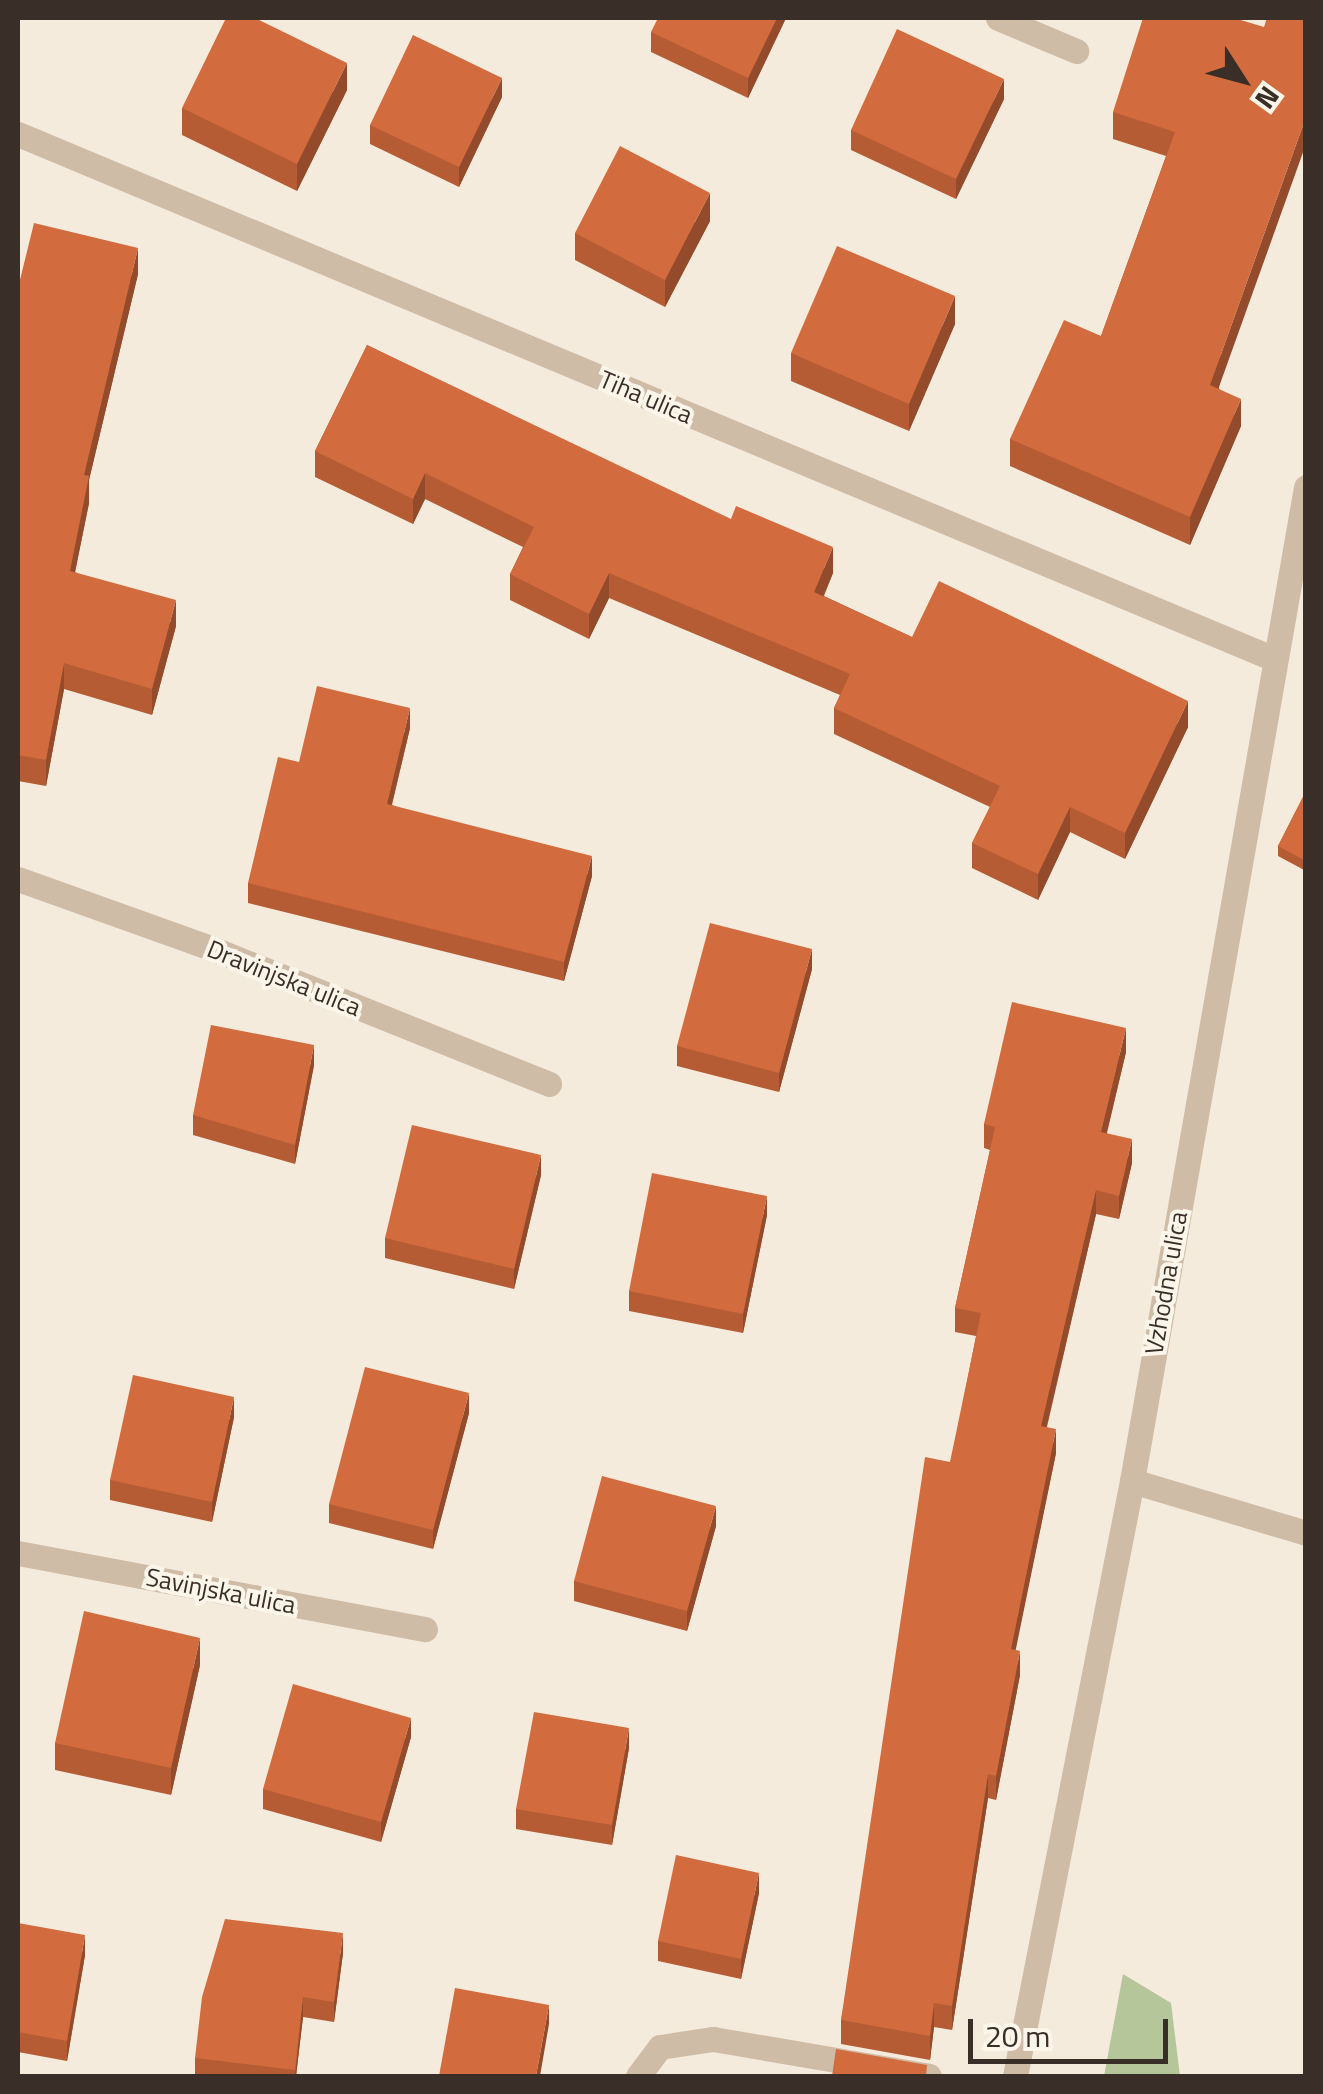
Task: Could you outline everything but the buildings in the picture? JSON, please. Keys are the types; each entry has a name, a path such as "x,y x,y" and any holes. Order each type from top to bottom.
{"street":[{"path":"998,18 1076,50"},
{"name":"Tiha ulica","path":"18,134 1274,659"},
{"name":"Vzhodna ulica","path":"1015,2076 1132,1481 1306,487"},
{"name":"Dravinjska ulica","path":"18,879 216,950 549,1084"},
{"path":"1132,1481 1306,1533"},
{"name":"Savinjska ulica","path":"18,1552 425,1629"},
{"path":"638,2076 660,2047 713,2039 929,2076"}],"green space":[{"path":"1123,1974 1171,2003 1180,2076 1104,2076"}]}
